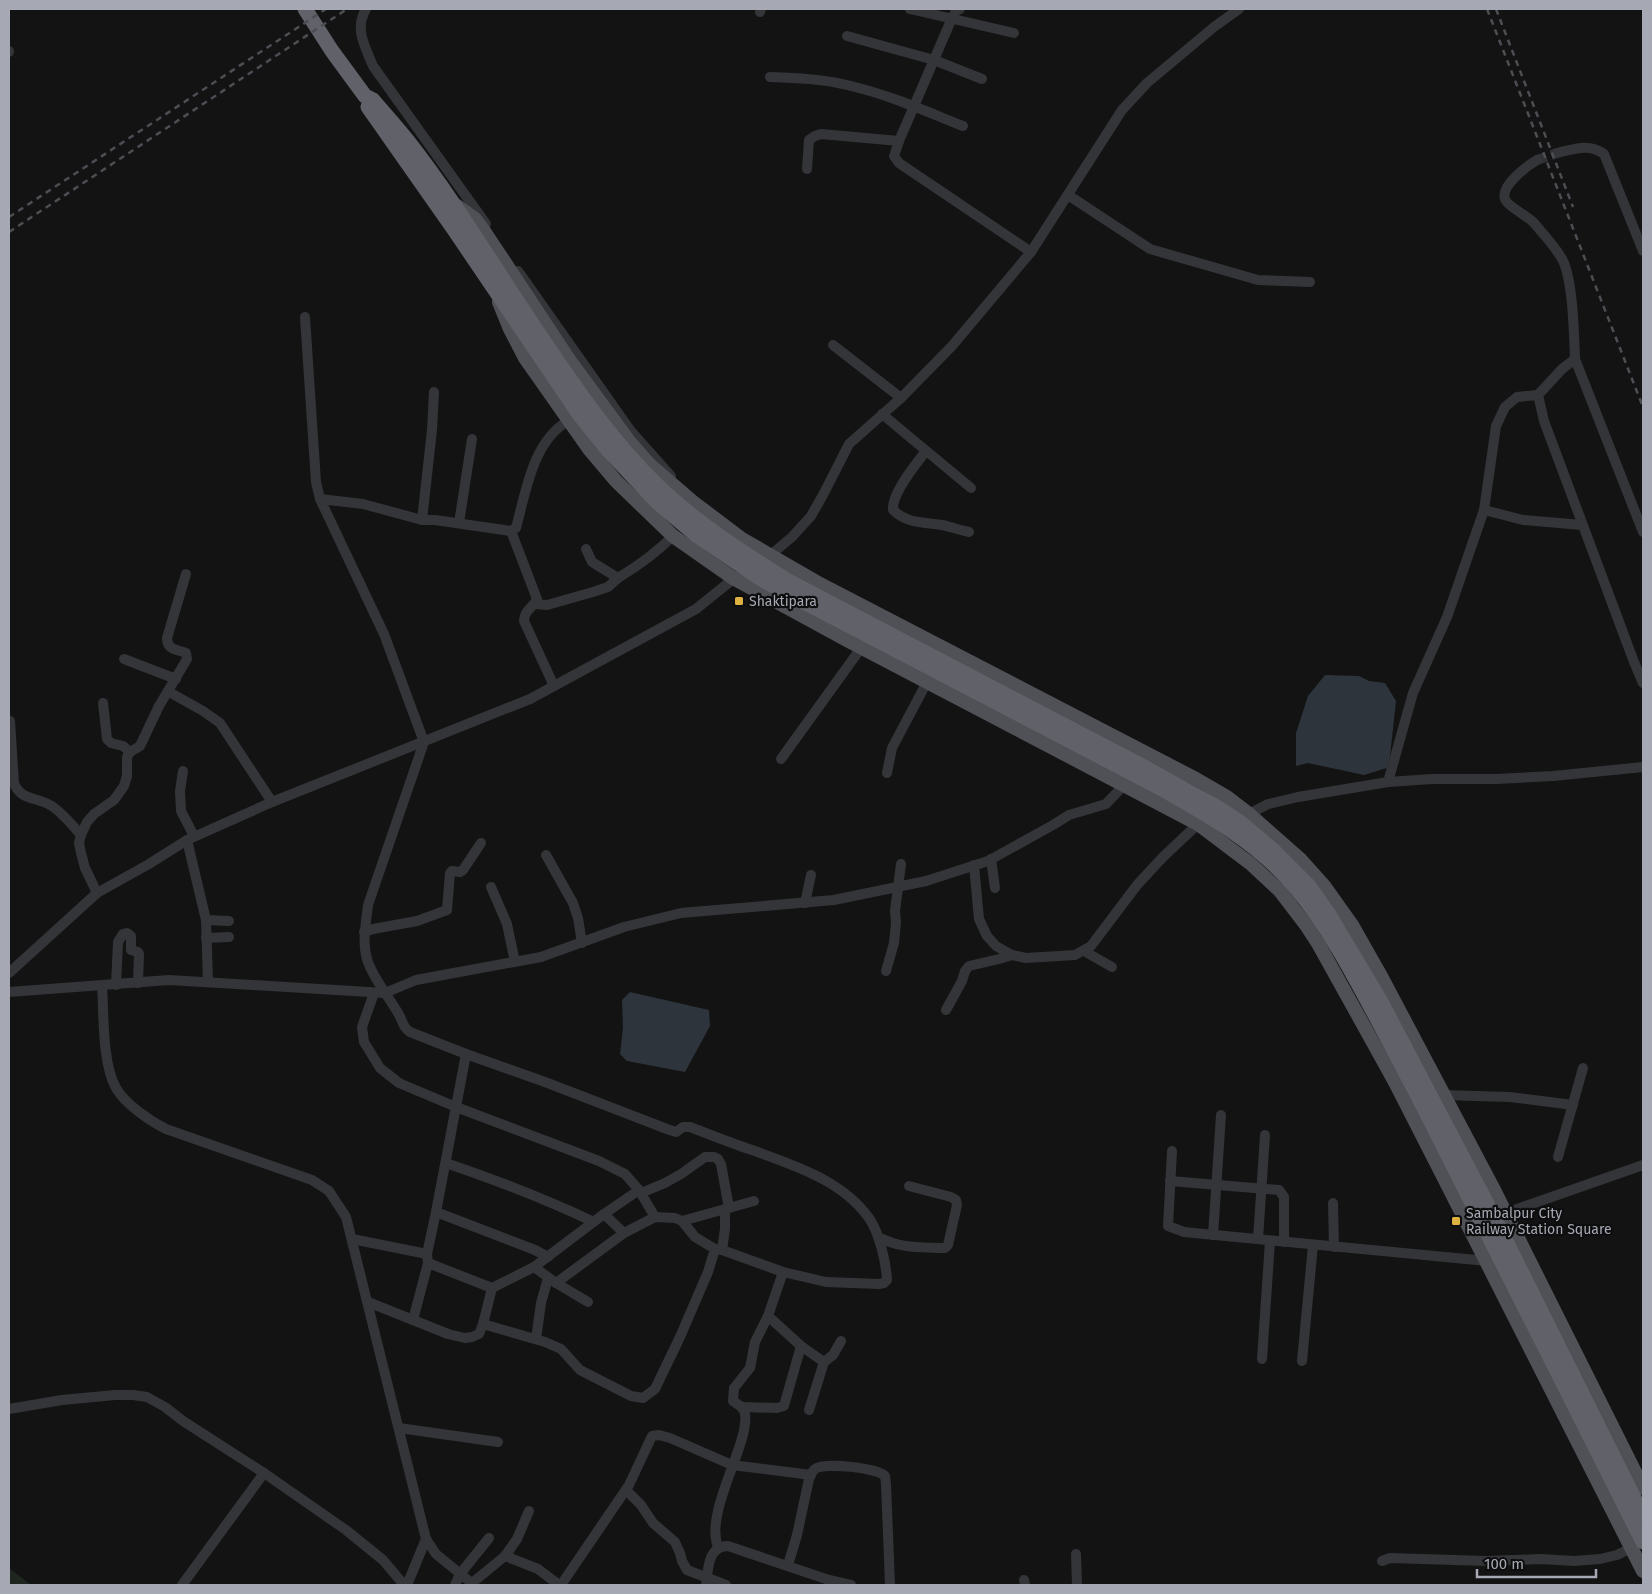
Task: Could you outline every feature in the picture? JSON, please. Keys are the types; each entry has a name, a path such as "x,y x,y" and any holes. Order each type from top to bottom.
{"highway":[{"path":"305,9 332,51 365,96 372,100 407,140 452,203 626,461"},
{"path":"365,96 366,105 492,285 579,414 607,449 626,461 684,510 761,564 788,580 1046,722 1142,766 1225,812 1274,851 1309,886 1330,916 1380,1000 1488,1220 1643,1516"},
{"path":"1488,1220 1637,1545"}],"main road":[{"path":"452,203 475,219 484,231 570,361 628,440 649,464 684,495 742,539 820,584 1196,779 1227,797 1300,859 1325,887 1352,926 1382,978 1443,1095 1488,1220 1487,1261 1637,1545 1643,1572"},
{"path":"492,285 510,329 525,358 568,421 616,481 673,536 733,578 861,648 1198,824 1252,864 1280,891 1306,925 1488,1220 1643,1488"}],"street":[{"path":"366,9 362,16 360,28 362,40 373,66 461,187 594,382 630,430 680,485 684,495"},
{"path":"910,9 1014,32"},
{"path":"960,9 956,11 952,18 899,140 894,156 899,163 1031,252"},
{"path":"9,973 97,894 190,838 272,802 530,699 696,609 733,578 770,556 792,538 811,516 850,444 901,398 952,346 1031,252 1122,110 1147,83 1214,27 1239,9"},
{"path":"847,36 934,60 982,79"},
{"path":"770,77 808,79 847,85 915,106 963,126"},
{"path":"807,169 809,140 815,136 822,134 899,140"},
{"path":"1557,153 1576,148 1595,148 1604,154 1643,251"},
{"path":"1538,160 1531,164 1507,187 1504,193 1505,200 1508,205 1517,209 1532,222 1560,255 1565,265 1569,284 1574,335 1574,359 1643,532"},
{"path":"1068,195 1150,249 1258,280 1310,282"},
{"path":"305,317 316,482 320,499 384,634 424,742 368,905 364,932 367,959 385,993 399,1014 403,1026 406,1029 466,1054 545,1082 666,1130 675,1132 685,1126 690,1127 794,1165 825,1180 852,1199 869,1218 878,1237 887,1278 882,1284 826,1282 783,1272 719,1250 695,1237 682,1221 675,1218 655,1217 624,1233 552,1280 541,1303 536,1339"},
{"path":"833,345 901,398"},
{"path":"1388,782 1413,693 1447,617 1484,510 1496,426 1501,414 1505,407 1517,397 1538,395 1574,359"},
{"path":"422,520 432,430 434,392"},
{"path":"1538,395 1544,421 1582,525 1638,660 1643,683"},
{"path":"882,414 971,488"},
{"path":"320,499 363,504 422,520 459,523 511,531 516,528 530,477 541,449 557,427 568,421"},
{"path":"459,523 472,439"},
{"path":"926,451 905,479 894,501 893,510 903,518 914,522 941,525 969,532"},
{"path":"1484,510 1523,520 1582,525"},
{"path":"511,531 537,599 535,604 524,615 524,621 554,686"},
{"path":"535,604 547,605 608,587 660,549 673,536"},
{"path":"586,549 592,562 618,578"},
{"path":"97,894 85,868 79,843 81,835 87,822 94,814 114,800 124,786 127,776 127,758 130,752 140,746 159,706 187,659 187,655 169,647 167,644 167,638 186,574"},
{"path":"781,759 861,648"},
{"path":"124,659 176,679"},
{"path":"887,773 892,748 927,682"},
{"path":"169,692 220,723 272,802"},
{"path":"104,703 107,739 111,743 122,746 130,752"},
{"path":"10,721 14,783 16,788 20,793 55,808 81,835"},
{"path":"1249,814 1268,804 1298,797 1388,782 1553,776 1643,767"},
{"path":"183,771 180,791 181,810 190,838 206,920 208,982"},
{"path":"9,992 169,980 385,993 416,980 542,957 624,927 681,913 834,900 926,881 991,859 1069,815 1106,804 1124,785"},
{"path":"974,865 979,919 987,936 996,946 1012,955 1026,958 1075,955 1092,946 1137,885 1198,824"},
{"path":"364,932 417,921 447,910 450,873 463,870 481,843"},
{"path":"546,855 573,903 578,918 582,943"},
{"path":"991,859 995,888"},
{"path":"886,971 894,943 897,887 901,864"},
{"path":"805,903 811,875"},
{"path":"491,887 507,924 515,962"},
{"path":"206,920 229,921"},
{"path":"116,984 118,942 123,934 127,933 131,936 131,950 139,954 138,983"},
{"path":"206,938 229,937"},
{"path":"1084,951 1112,967"},
{"path":"946,1010 962,981 966,968 1012,955"},
{"path":"102,986 108,1066 117,1090 140,1114 166,1128 312,1180 329,1191 346,1217 426,1539 436,1554 473,1584 505,1556 516,1539 529,1511"},
{"path":"374,993 362,1027 364,1042 380,1068 399,1083 456,1107 599,1161 625,1174 640,1191 655,1217"},
{"path":"413,1320 428,1258 466,1054"},
{"path":"1558,1157 1583,1068"},
{"path":"1443,1095 1510,1097 1573,1105"},
{"path":"1213,1235 1221,1115"},
{"path":"1258,1239 1265,1135"},
{"path":"1172,1151 1168,1226 1184,1232 1487,1261"},
{"path":"368,1302 448,1334 465,1338 472,1337 479,1334 492,1288 534,1267 604,1214 640,1191 665,1183 705,1157 718,1159 721,1164 727,1208 725,1230 719,1250 680,1337 655,1389 648,1395 643,1398 631,1396 580,1370 561,1349 545,1342 483,1324"},
{"path":"446,1163 513,1186 594,1222"},
{"path":"1488,1220 1643,1165"},
{"path":"1170,1181 1279,1190 1284,1198 1284,1242"},
{"path":"878,1237 891,1244 907,1248 945,1248 948,1245 957,1205 956,1200 909,1186"},
{"path":"682,1221 754,1201"},
{"path":"1333,1203 1334,1247"},
{"path":"436,1212 536,1250 548,1257"},
{"path":"604,1214 624,1233"},
{"path":"352,1240 428,1258 492,1288"},
{"path":"1262,1359 1270,1240"},
{"path":"1302,1361 1313,1245"},
{"path":"534,1267 588,1302"},
{"path":"783,1272 768,1316 756,1342 750,1368 733,1391 733,1402 742,1407 777,1408 784,1406 801,1346"},
{"path":"768,1316 801,1346 824,1362"},
{"path":"809,1410 824,1362 833,1356 841,1341"},
{"path":"9,1409 62,1400 114,1395 147,1397 264,1473 346,1530 383,1560 406,1585 426,1539"},
{"path":"718,1547 714,1536 715,1527 732,1465 742,1437 746,1418 742,1407"},
{"path":"399,1428 498,1442"},
{"path":"505,1556 538,1570 560,1585 626,1490 650,1440 656,1434 670,1438 732,1465 811,1475"},
{"path":"788,1565 811,1475 816,1468 830,1465 878,1471 885,1476 890,1585"},
{"path":"182,1585 264,1473"},
{"path":"626,1490 641,1505 652,1523 675,1542 687,1570 706,1581 726,1585"},
{"path":"455,1585 460,1574 488,1538"},
{"path":"1382,1560 1390,1558 1574,1561 1600,1559 1617,1555 1637,1545"},
{"path":"706,1581 712,1554 718,1547 728,1546 829,1580 851,1585"},
{"path":"1076,1554 1077,1585"}],"shaded area":[{"path":"1325,675 1359,676 1369,681 1385,683 1396,701 1387,768 1364,775 1308,763 1296,766 1296,733 1308,696"},
{"path":"630,992 709,1010 710,1026 685,1072 627,1061 620,1054 623,1028 622,1000"},
{"path":"9,1568 31,1585 9,1585"}],"tunnel":[{"path":"1537,160 1557,153"}],"railway":[{"path":"9,217 326,9"},
{"path":"9,232 347,9"},
{"path":"1487,9 1643,407"},
{"path":"1496,9 1573,207"}],"place":[{"name":"Shaktipara","path":"739,601"},
{"name":"Sambalpur City Railway Station Square","path":"1456,1221"}]}
